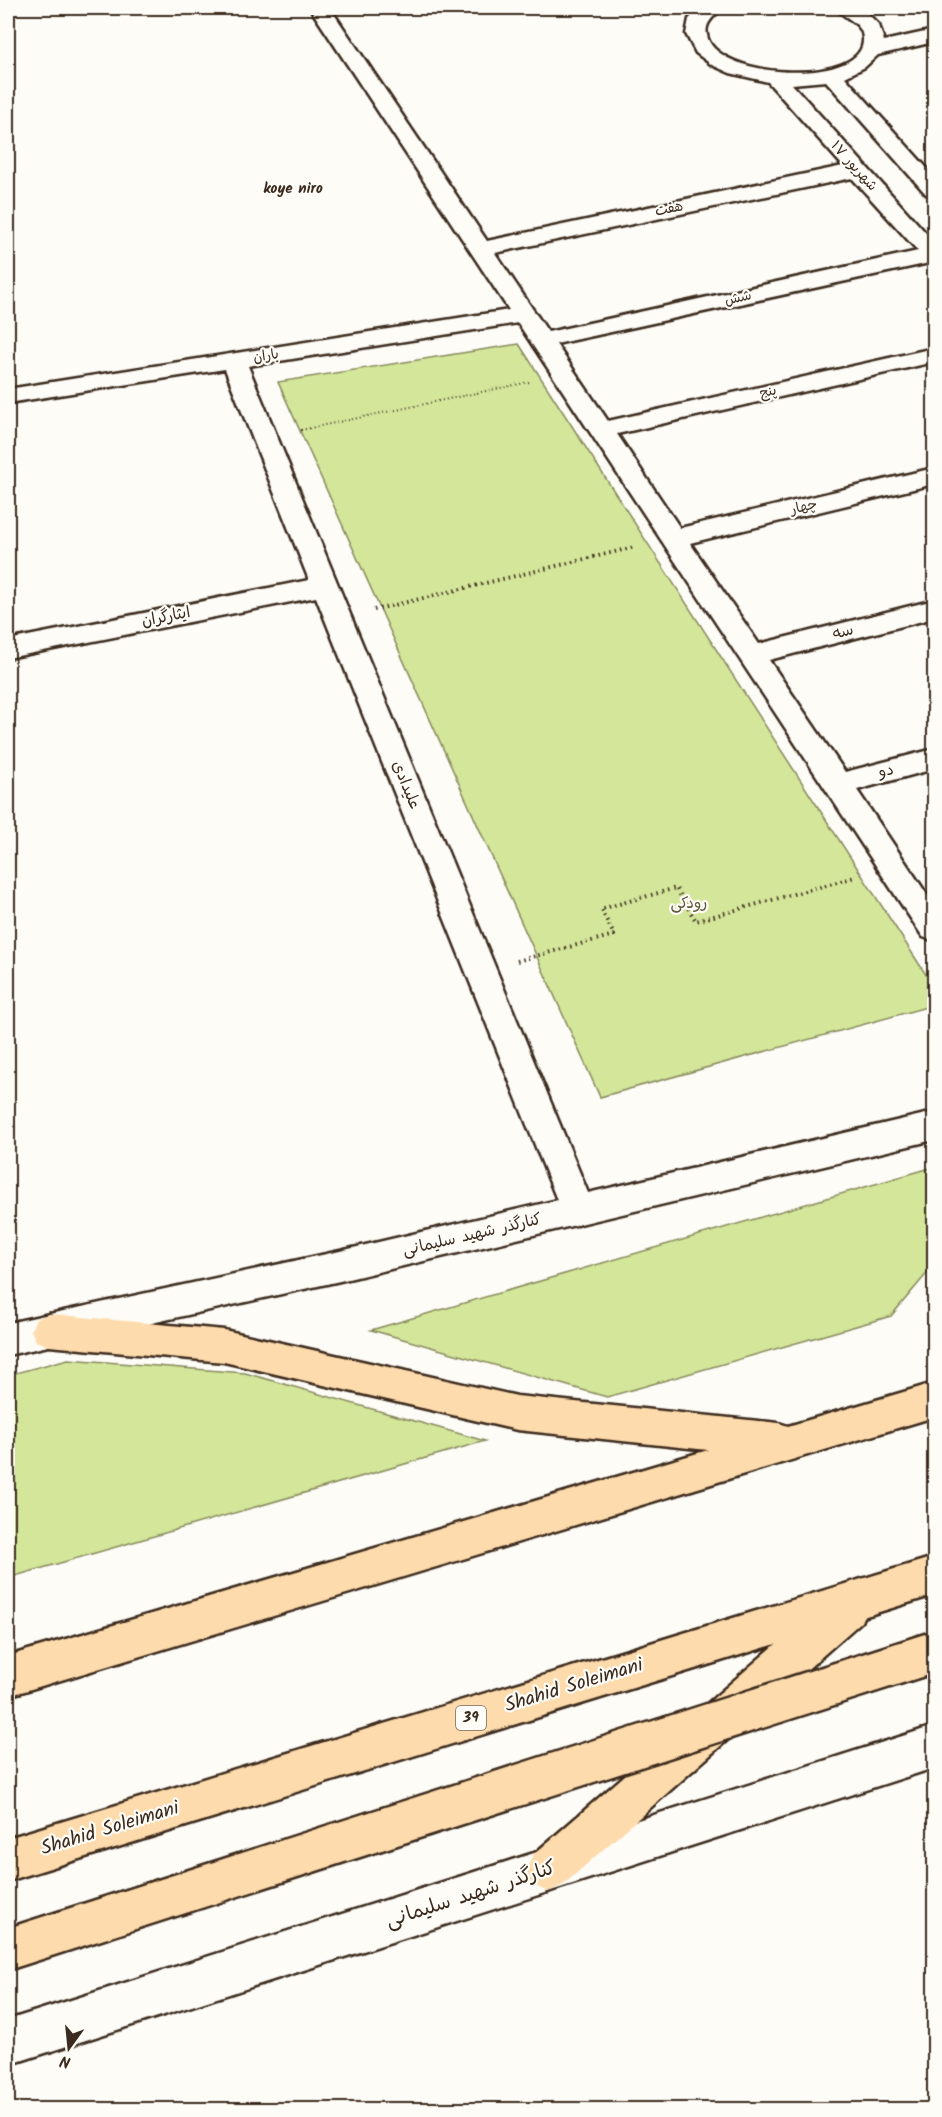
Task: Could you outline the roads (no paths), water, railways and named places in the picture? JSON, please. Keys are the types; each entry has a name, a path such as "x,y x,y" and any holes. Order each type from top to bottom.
{"highway":[{"path":"49,1330 224,1346 517,1413 796,1442"},
{"path":"8,1676 934,1400"},
{"name":"Shahid Soleimani","path":"8,1860 934,1576"},
{"path":"548,1870 856,1600"},
{"path":"8,1949 934,1652"}],"street":[{"path":"320,8 934,929"},
{"path":"847,8 868,23 874,37 872,50"},
{"path":"703,11 696,34 703,49 721,62 746,72 774,77 807,78 831,74 859,63 872,50 934,36"},
{"path":"831,74 934,189"},
{"name":"۱۷ شهریور","path":"774,77 934,255"},
{"path":"911,163 934,159"},
{"name":"هفت","path":"481,249 857,170"},
{"name":"شش","path":"542,340 934,255"},
{"name":"باران","path":"8,396 525,315"},
{"name":"پنج","path":"602,430 934,355"},
{"name":"علیدادی","path":"234,361 578,1210"},
{"name":"چهار","path":"674,538 934,476"},
{"name":"ایثارگران","path":"8,649 325,586"},
{"name":"سه","path":"752,655 934,609"},
{"name":"دو","path":"838,784 934,759"},
{"name":"کنارگذر شهید سلیمانی","path":"8,1339 340,1266 934,1126"},
{"name":"کنارگذر شهید سلیمانی","path":"8,2043 934,1747"}],"district":[{"name":"koye niro","path":"293,189"}],"park label":[{"name":"رودکی","path":"689,903"}]}
